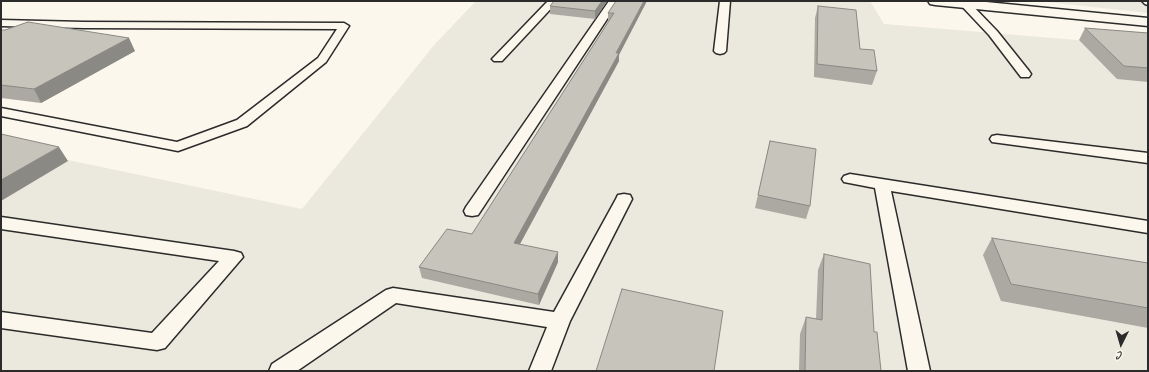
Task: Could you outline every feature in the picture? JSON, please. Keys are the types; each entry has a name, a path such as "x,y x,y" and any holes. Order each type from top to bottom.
{"street":[{"path":"935,1 963,2 1148,22"}],"lane":[{"path":"498,59 553,1"},
{"path":"472,211 614,1"},
{"path":"720,51 725,1"},
{"path":"963,2 993,32 1025,74"},
{"path":"1,22 84,25 344,26 322,60 242,123 178,147 1,112"},
{"path":"997,139 1148,158"},
{"path":"850,180 1148,227"},
{"path":"882,184 919,371"},
{"path":"540,371 560,321 624,199"},
{"path":"1,320 157,342 234,256 2,224"},
{"path":"280,371 393,296 560,321"}],"shaded area":[{"path":"476,1 870,1 884,24 1148,46 1148,371 1,371 1,146 302,209 435,44"},
{"path":"1038,1 1148,1 1148,13"}],"building":[{"path":"554,1 602,1 595,11 550,6"},
{"path":"616,1 644,1 616,53 619,53 514,243 558,252 538,294 419,267 447,229 472,234 614,13 608,13"},
{"path":"818,6 856,10 860,49 874,50 877,71 817,64"},
{"path":"28,22 129,38 34,89 1,85 1,30"},
{"path":"1085,28 1148,33 1148,68 1124,66"},
{"path":"1,134 59,147 1,180"},
{"path":"770,141 816,149 810,206 758,195"},
{"path":"992,238 1148,263 1148,308 1011,284"},
{"path":"824,254 870,264 874,332 877,332 881,371 805,371 806,317 822,320"},
{"path":"622,289 723,311 714,371 596,371"}]}
